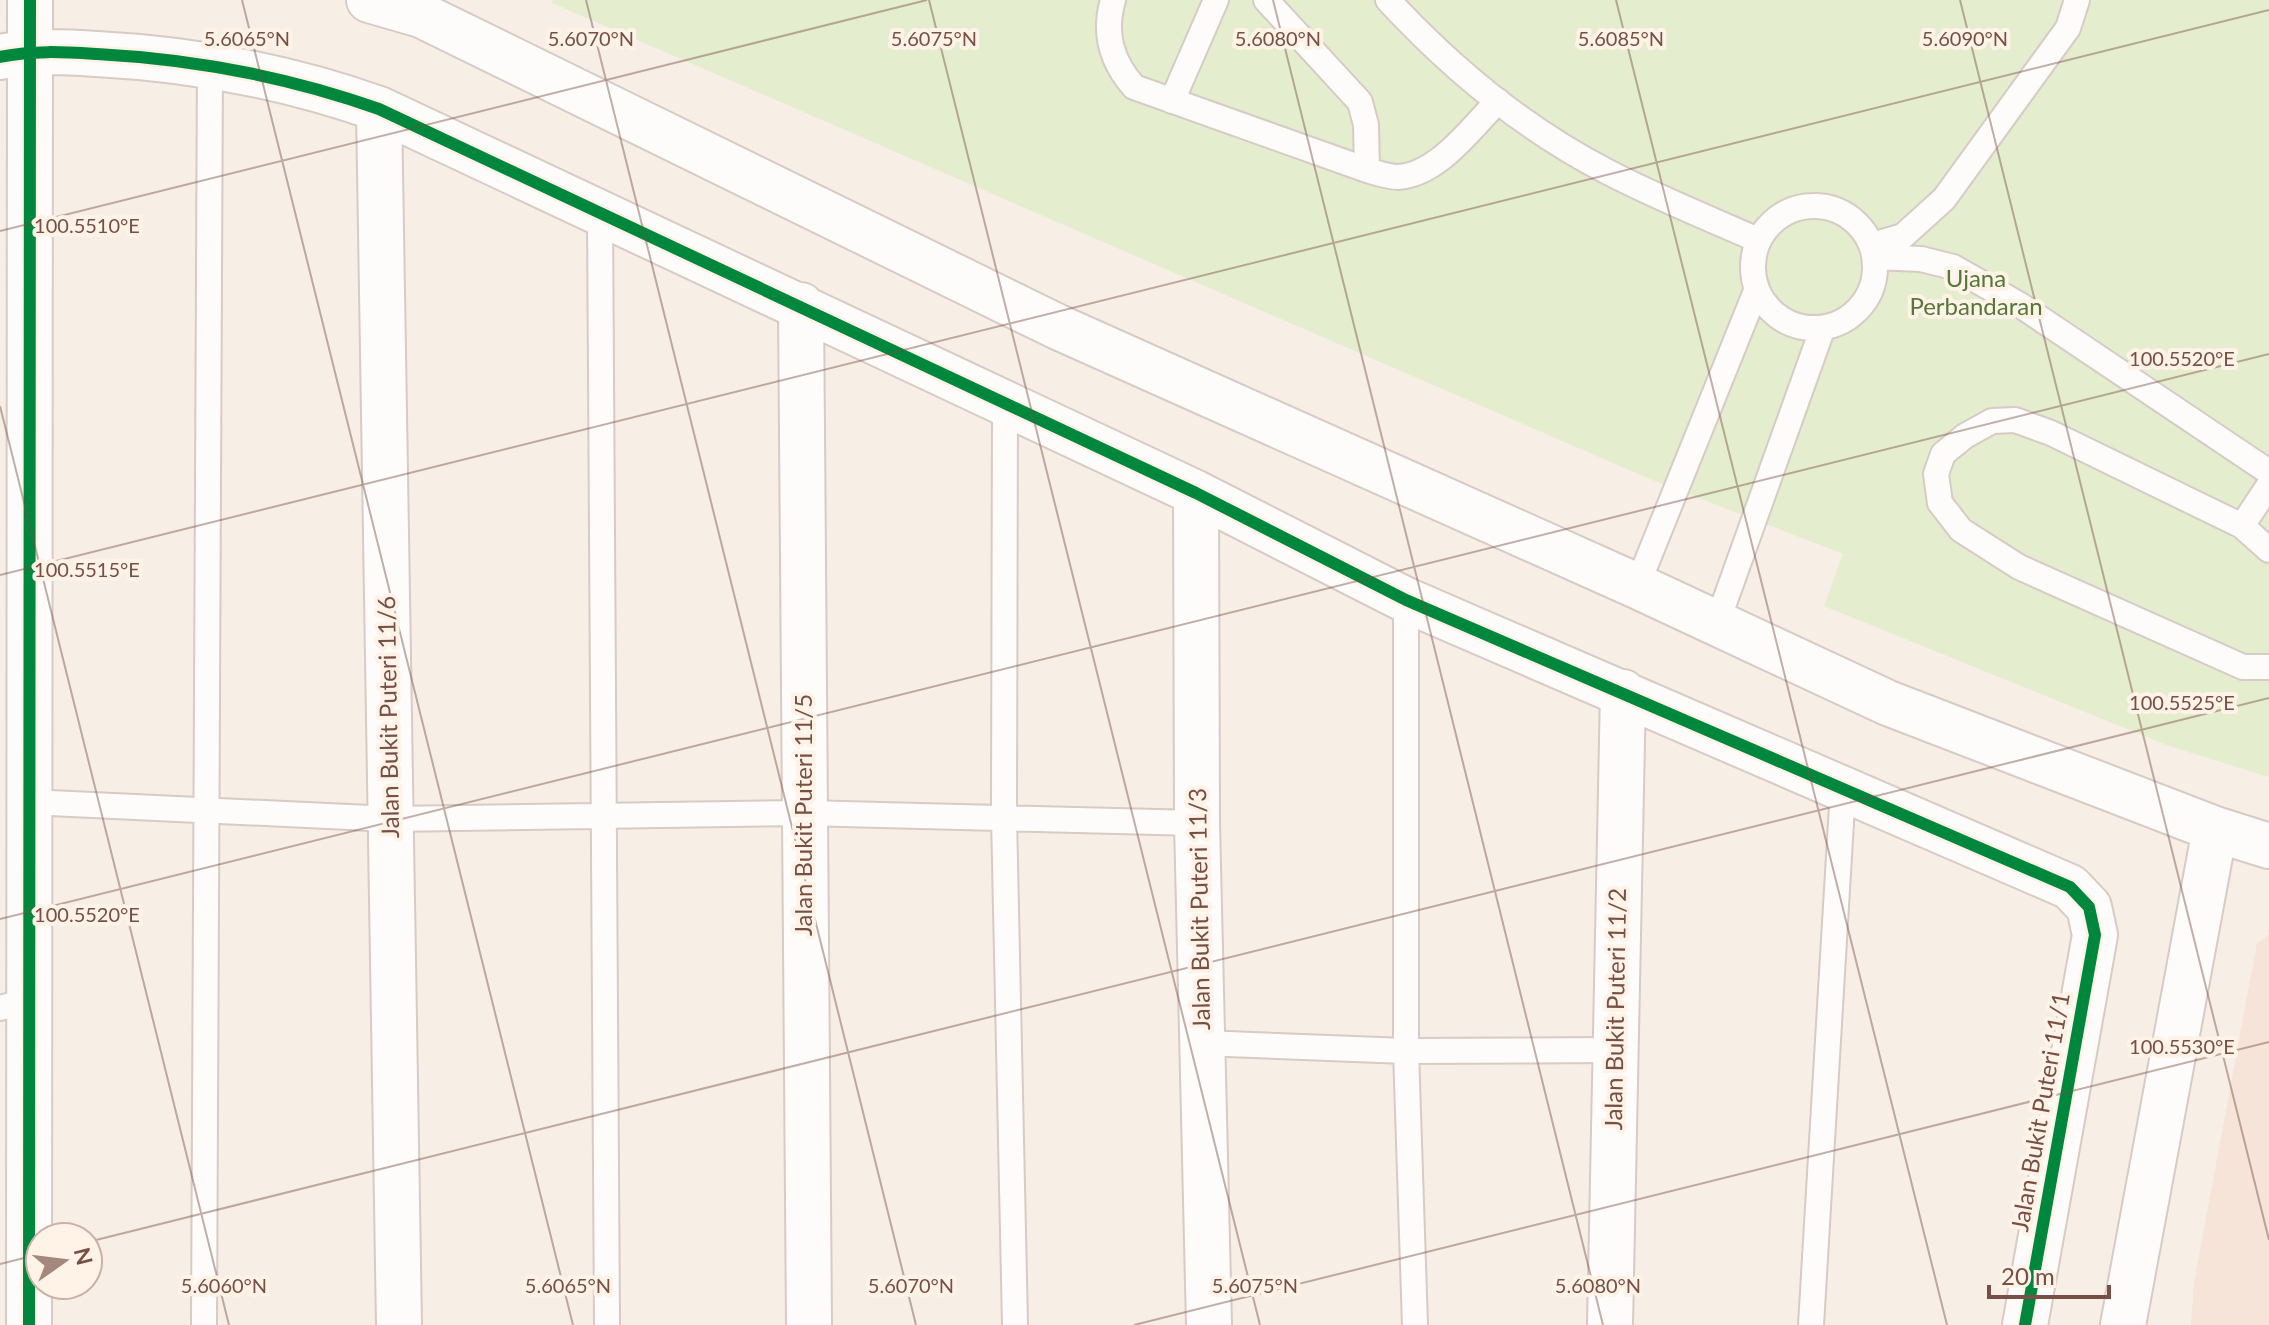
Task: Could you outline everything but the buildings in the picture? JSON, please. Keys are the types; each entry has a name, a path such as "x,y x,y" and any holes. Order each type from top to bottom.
{"street":[{"path":"29,1325 14,1176 15,54 30,0"},
{"path":"369,0 421,15 1058,327 1637,586 1888,703 2215,829 2269,846"},
{"path":"15,54 139,56 210,65 325,90 379,109 600,216 801,305 1196,493 1406,600 1843,789"},
{"name":"Jalan Bukit Puteri 11/6","path":"379,109 399,1325"},
{"name":"Jalan Bukit Puteri 11/5","path":"801,305 809,1325"},
{"name":"Jalan Bukit Puteri 11/3","path":"1196,493 1197,823 1209,1325"},
{"name":"Jalan Bukit Puteri 11/2","path":"1610,1325 1623,692"},
{"name":"Jalan Bukit Puteri 11/1","path":"1843,789 2070,887 2089,907 2095,935 2025,1325"},
{"path":"2123,1325 2215,829"}],"lane":[{"path":"1113,0 1109,34 1116,66 1134,87 1367,170 1396,177 1414,174 1431,165 1498,101"},
{"path":"1172,101 1216,0"},
{"path":"1266,0 1360,102 1366,125 1367,170"},
{"path":"1388,0 1414,27 1517,117 1607,172 1758,240"},
{"path":"1873,251 1903,236 1944,199 2068,28 2077,0"},
{"path":"204,1325 210,65"},
{"path":"1816,205 1839,211 1859,225 1873,251 1875,281 1864,305 1845,321 1822,330 1795,327 1772,313 1756,291 1752,265 1758,240 1772,222 1793,209 1816,205"},
{"path":"600,216 607,1325"},
{"path":"1873,251 1953,267 2020,305 2269,472"},
{"path":"1637,586 1756,291"},
{"path":"1717,623 1822,330"},
{"path":"1005,402 1004,816 1015,1325"},
{"path":"2269,550 2242,526 2051,433 2015,420 1992,421 1965,436 1943,454 1936,474 1940,503 1961,530 2019,567 2243,667 2269,667"},
{"path":"2242,526 2269,485"},
{"path":"1406,600 1406,1051 1415,1325"},
{"path":"1811,1325 1843,789"},
{"path":"15,806 207,810 391,819 804,813 1197,823"},
{"path":"1202,1043 1406,1051 1616,1050"}],"shaded area":[{"path":"2269,935 2269,1325 2191,1325 2194,1283 2257,943"}],"green space":[{"name":"Ujana Perbandaran","path":"553,0 2269,0 2269,777 2169,746 1824,606 1843,554 1650,479 552,3"}],"cycle path":[{"path":"29,1325 30,0"},
{"path":"0,57 61,52 169,60 276,79 379,109 1196,493 1406,600 2070,887 2089,907 2095,935 2025,1325"}]}
